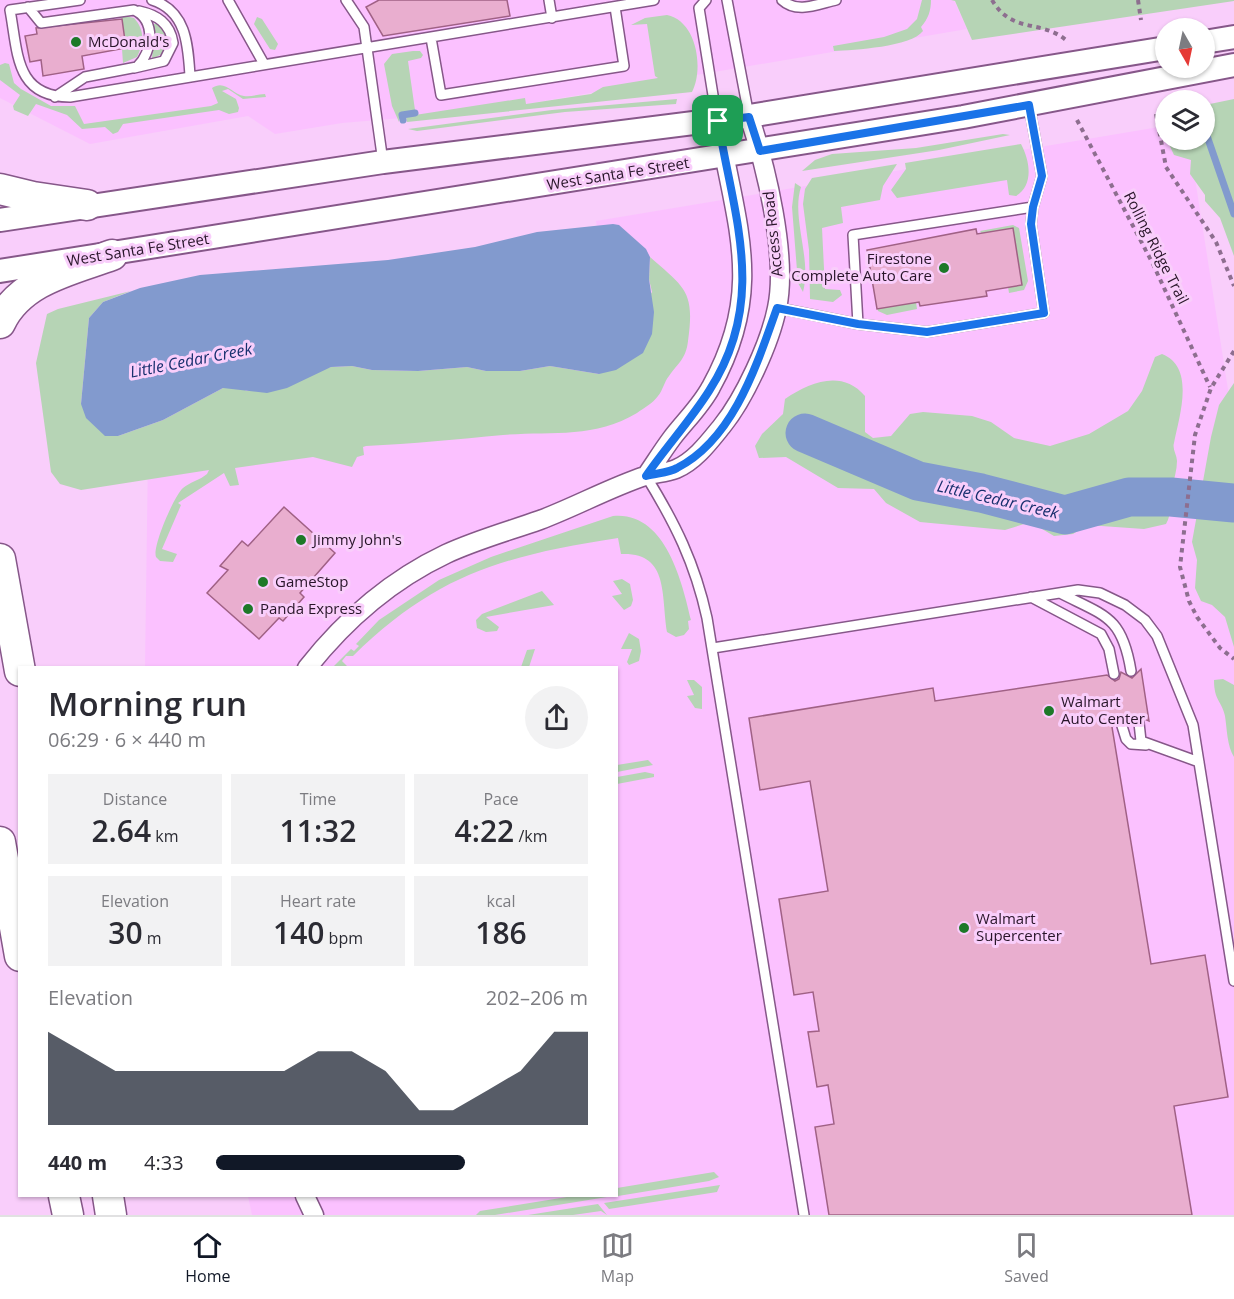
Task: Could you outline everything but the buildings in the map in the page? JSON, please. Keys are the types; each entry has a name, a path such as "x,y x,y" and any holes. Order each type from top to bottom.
{"highway":[{"path":"0,189 33,197 87,205"},
{"path":"0,323 26,290 44,280 112,255"},
{"path":"0,559 19,666"},
{"path":"0,842 18,945"},
{"path":"64,1197 68,1215"},
{"path":"108,1197 111,1215"}],"street":[{"path":"1215,40 1234,37"},
{"path":"0,220 87,205 383,162 749,117 1155,50"},
{"name":"West Santa Fe Street","path":"0,271 760,151 1029,105 1234,65"},
{"name":"Access Road","path":"309,666 324,646 363,607 412,572 447,554 540,520 646,476 676,469 701,452 735,410 757,366 777,308 776,234 760,151 749,117"},
{"path":"646,476 710,389 729,353 738,320 744,284 743,258 718,121"},
{"path":"305,1197 314,1215"}],"lane":[{"path":"9,0 21,68 26,80 33,87 55,97 70,97 654,0"},
{"path":"10,10 80,0"},
{"path":"152,0 171,11 182,24 187,40 190,76"},
{"path":"228,0 264,64"},
{"path":"346,0 364,27 383,162"},
{"path":"549,0 552,18"},
{"path":"706,0 699,8 718,121"},
{"path":"727,0 730,3 749,117"},
{"path":"782,0 789,7 801,8 836,0"},
{"path":"431,38 441,95 613,68 624,66 615,7"},
{"path":"28,8 41,23 134,10 160,19 171,31 173,43 164,61 85,77 55,97"},
{"path":"132,69 142,62 150,39 146,19 134,10"},
{"path":"777,308 858,324 927,332 1044,313 1031,224 1033,207 1042,176 1029,105"},
{"path":"858,324 854,235 1033,207"},
{"path":"646,476 677,526 691,561 700,589 713,648 804,1215"},
{"path":"713,648 1078,590 1100,593 1125,605 1145,620 1157,636 1193,725 1234,981"},
{"path":"1060,592 1109,618 1116,625 1126,642 1131,671"},
{"path":"1031,597 1101,634 1109,649 1114,674"},
{"path":"1138,723 1142,741 1199,762"},
{"path":"1122,726 1125,739 1131,744 1152,745"}],"path":[{"path":"992,0 1007,18 1016,23 1056,32 1066,40"},
{"path":"1138,0 1141,20"},
{"name":"Rolling Ridge Trail","path":"1077,120 1152,262 1211,388"},
{"path":"1163,150 1166,167 1216,242 1234,286"},
{"path":"1234,351 1211,388 1195,435 1180,567 1189,601 1220,648 1234,659"}],"shaded area":[{"path":"0,0 954,0 967,29 485,111 342,123 275,134 248,116 90,144 0,98"},
{"path":"1155,128 1155,150 1191,150 1234,428 1234,1215 252,1215 248,1197 618,1197 618,666 145,666 150,311 600,243 596,221"}],"green space":[{"path":"922,0 931,0 930,8 921,27 923,31 917,36 882,47 834,51 833,46 884,37 907,29 917,19"},
{"path":"951,0 1234,1 972,40 955,1"},
{"path":"121,15 134,18 142,32 141,47 137,57 123,63 122,49 126,48"},
{"path":"667,15 677,19 685,26 695,47 697,71 692,92 407,122 406,117 415,115 525,98 526,104 591,94 603,87 658,78 655,76 647,24 631,25 645,18"},
{"path":"257,17 262,19 278,44 275,50 270,49 254,24"},
{"path":"157,23 163,28 167,43 162,54 152,59 154,24"},
{"path":"420,51 423,55 421,58 408,61 415,110 399,113 399,122 392,106 384,64 392,54"},
{"path":"9,64 14,83 21,89 51,106 75,106 84,124 211,106 218,103 212,88 221,85 240,95 265,94 266,97 243,99 228,89 222,91 236,99 238,112 229,114 219,110 123,124 118,132 113,134 105,127 82,129 67,115 36,104 28,116 14,110 13,106 20,95 0,80 0,65"},
{"path":"677,99 676,104 565,112 417,131 408,129 552,110"},
{"path":"1234,99 1234,256 1220,218 1205,201 1205,195 1190,174 1191,160 1174,155 1172,150 1215,150 1215,103"},
{"path":"1003,134 1010,135 939,150 802,171 815,160 832,154 916,148"},
{"path":"1021,144 1027,158 1029,172 1026,186 1016,196 1009,195 1007,180 897,198 891,190 906,169 905,163"},
{"path":"897,164 883,186 880,200 841,207 843,223 822,228 825,289 840,290 842,295 833,302 810,299 809,250 803,204 805,189 812,178"},
{"path":"795,183 801,187 798,212 805,266 803,292 798,283 792,207"},
{"path":"1013,225 1019,228 1028,281 1024,290 1009,293 1008,287 1021,285 980,231"},
{"path":"866,255 872,280 916,302 917,309 887,315 878,311"},
{"path":"650,257 672,276 685,292 690,311 687,347 656,399 637,413 605,427 572,432 366,446 363,447 364,455 357,457 352,467 313,457 235,468 239,485 230,486 224,473 178,503 181,505 162,549 177,554 173,562 160,561 156,557 157,543 165,522 174,501 183,488 207,474 209,470 81,490 60,484 51,472 36,363 47,314 58,309 131,291 103,302 89,318 81,404 118,436 163,420 223,388 237,387 247,391 331,367 352,366 372,370 418,371 467,367 486,371 520,371 550,366 599,374 652,292 649,279"},
{"path":"1162,354 1172,360 1179,370 1182,381 1183,394 1174,445 1177,464 1166,524 1144,529 1087,525 1073,534 1054,536 1037,526 1024,524 1005,530 920,522 886,503 874,489 838,488 786,457 759,458 755,446 762,434 783,414 785,399 815,383 836,381 856,388 865,396 865,432 873,438 891,436 910,414 923,412 972,416 991,422 1014,438 1050,446 1089,434 1128,411 1142,391 1155,357"},
{"path":"1234,383 1234,647 1225,617 1212,605 1201,601 1195,588 1197,560 1192,542 1219,405"},
{"path":"613,516 631,517 646,525 658,536 668,552 676,569 691,620 688,621 689,629 684,635 676,637 667,632 660,578 655,568 648,560 637,555 621,554 618,538 540,552 506,561 475,573 444,587 414,605 353,656 346,656 342,661 347,666 334,666 351,649 354,651 359,646 356,644 379,620 439,580 491,557"},
{"path":"622,579 630,584 633,600 631,606 624,610 612,596 622,594 613,581"},
{"path":"542,591 554,605 486,617 499,627 497,631 486,632 477,628 476,620 482,614"},
{"path":"629,633 639,639 641,651 639,661 629,665 627,662 632,649 621,649"},
{"path":"535,649 529,666 521,666 527,650"},
{"path":"1223,679 1234,685 1234,757 1229,743 1224,711 1214,687 1214,680"},
{"path":"687,680 694,680 702,687 702,709 695,708 687,696 694,695"},
{"path":"648,760 653,765 618,772 618,765"},
{"path":"645,772 654,774 654,777 618,784 618,777"},
{"path":"714,1172 719,1177 709,1181 618,1196 618,1188"},
{"path":"720,1185 717,1192 609,1209 604,1203"},
{"path":"567,1197 607,1197 495,1215 476,1215 480,1211"},
{"path":"598,1204 607,1215 601,1211 573,1215 528,1215"}],"water":[{"path":"619,225 646,249 650,257 649,279 654,312 652,334 643,353 616,370 599,374 550,366 520,371 486,371 467,367 418,371 372,370 352,366 331,367 287,388 267,393 223,388 163,420 118,436 105,436 86,418 81,404 89,318 103,302 140,288 200,275 388,260 475,247 537,232"}],"waterway":[{"path":"403,120 402,115 415,113"},
{"path":"1212,150 1234,214"},
{"name":"Little Cedar Creek","path":"805,433 918,481 981,493 1065,515 1129,497 1171,497 1234,503"}],"place":[{"name":"McDonald's","path":"76,42"},
{"name":"Firestone Complete Auto Care","path":"944,268"},
{"name":"Jimmy John's","path":"301,540"},
{"name":"GameStop","path":"263,582"},
{"name":"Panda Express","path":"248,609"},
{"name":"Walmart Auto Center","path":"1049,711"},
{"name":"Walmart Supercenter","path":"964,928"}],"route":[{"path":"1029,105 1042,176 1033,207 1031,224 1044,313 927,332 858,324 777,308 757,366 735,410 701,452 676,469 646,476 710,389 729,353 738,320 744,284 743,258 718,121 749,117 760,151 1029,105"}]}
